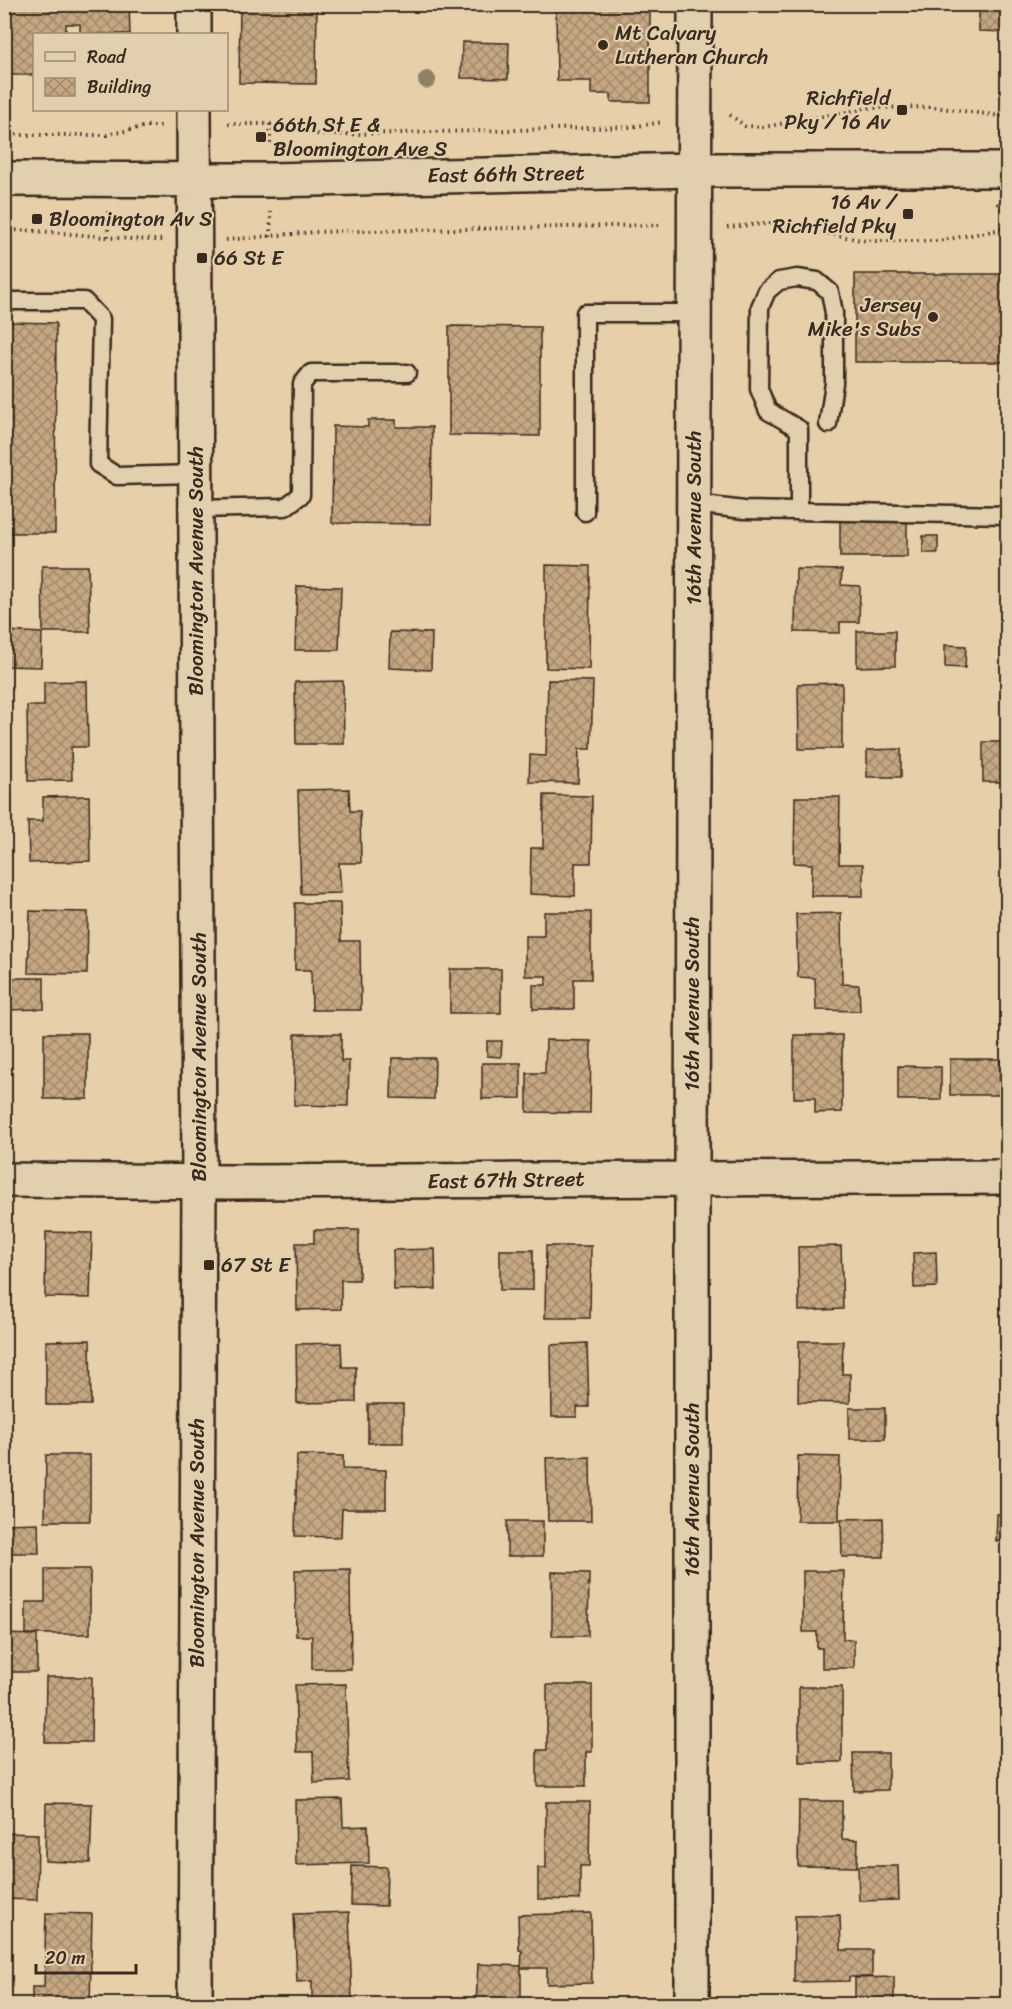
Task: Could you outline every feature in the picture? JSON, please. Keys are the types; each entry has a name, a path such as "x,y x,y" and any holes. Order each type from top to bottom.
{"street":[{"path":"194,4 194,33"},
{"name":"16th Avenue South","path":"692,2004 694,4"},
{"name":"Bloomington Avenue South","path":"194,111 200,1182 195,2004"},
{"name":"East 66th Street","path":"4,179 296,180 693,170 1008,171"},
{"name":"East 67th Street","path":"4,1180 200,1182 1008,1177"}],"lane":[{"path":"799,512 800,429 768,411 759,389 760,307 767,291 779,281 797,278 817,281 830,292 834,313 834,371 828,424"},
{"path":"4,301 84,301 101,319 98,464 117,476 195,474"},
{"path":"585,512 585,313 694,313"},
{"path":"196,509 285,507 301,495 302,384 311,373 407,373"},
{"path":"695,504 744,510 799,512 1008,515"}],"path":[{"path":"235,124 278,124 321,135 630,127 729,114 745,126 764,127 868,108 933,107 1008,117"},
{"path":"270,124 270,150"},
{"path":"4,135 107,135 147,126"},
{"path":"107,135 107,142"},
{"path":"108,213 108,237"},
{"path":"270,213 270,237"},
{"path":"229,240 314,232 643,224 734,227 746,224 775,223 861,240 938,241 1008,228"},
{"path":"4,230 43,230 148,240"}],"building":[{"path":"4,4 129,4 130,33 80,33 80,24 66,24 66,33 33,33 33,75 4,75"},
{"path":"240,4 317,4 316,84 239,83"},
{"name":"Mt Calvary Lutheran Church","path":"532,4 650,4 650,102 611,102 611,94 591,94 591,81 557,81 556,9 532,9"},
{"path":"979,4 1008,4 1008,32 979,31"},
{"path":"462,42 509,43 508,79 461,78"},
{"path":"855,274 1008,274 1008,362 855,362"},
{"path":"4,322 56,323 55,533 4,533"},
{"path":"449,326 540,327 540,436 449,435"},
{"path":"368,420 396,420 396,427 432,427 431,524 332,523 333,426 368,427"},
{"path":"840,521 907,521 907,557 840,557"},
{"path":"923,536 938,536 938,553 923,553"},
{"path":"546,565 590,566 589,669 546,668"},
{"path":"42,566 88,566 90,632 43,632"},
{"path":"796,569 842,570 841,585 860,586 859,622 840,622 840,633 795,632"},
{"path":"297,586 341,587 339,650 295,650"},
{"path":"6,631 42,633 41,667 5,666"},
{"path":"857,631 895,631 895,666 857,667"},
{"path":"390,632 432,633 431,670 389,668"},
{"path":"945,645 966,646 965,668 945,667"},
{"path":"548,680 593,681 591,749 579,749 578,783 529,782 530,755 546,756"},
{"path":"87,681 88,747 71,747 72,780 28,781 27,706 44,706 44,682"},
{"path":"343,681 344,744 296,744 295,682"},
{"path":"842,683 842,749 799,749 798,684"},
{"path":"983,742 1008,742 1008,782 983,782"},
{"path":"901,749 901,777 867,777 867,750"},
{"path":"349,789 350,811 360,811 361,863 339,863 341,893 301,894 298,790"},
{"path":"544,795 592,796 591,863 575,863 575,896 530,894 531,848 543,848"},
{"path":"89,796 90,861 29,863 28,821 43,821 43,797"},
{"path":"795,797 840,797 839,864 863,864 863,896 811,896 812,864 794,863"},
{"path":"295,903 340,903 341,941 360,941 361,1010 312,1010 311,970 295,970"},
{"path":"30,911 88,912 87,974 28,973"},
{"path":"544,912 591,912 591,979 574,979 574,1009 533,1009 533,985 546,985 546,976 525,976 525,936 544,936"},
{"path":"841,913 842,984 859,985 860,1011 816,1010 815,978 798,977 796,914"},
{"path":"450,969 501,969 501,1013 450,1013"},
{"path":"4,978 44,978 44,1009 4,1010"},
{"path":"44,1033 88,1033 88,1099 44,1099"},
{"path":"295,1034 341,1034 341,1061 349,1061 348,1106 294,1105"},
{"path":"794,1035 842,1035 842,1112 815,1113 815,1098 794,1098"},
{"path":"546,1040 591,1041 590,1113 527,1112 527,1073 545,1073"},
{"path":"487,1041 502,1041 501,1057 487,1056"},
{"path":"392,1058 435,1058 434,1099 391,1098"},
{"path":"950,1059 1000,1059 1000,1095 950,1095"},
{"path":"482,1063 521,1063 521,1098 482,1099"},
{"path":"898,1066 941,1067 941,1100 898,1100"},
{"path":"314,1230 359,1230 359,1280 341,1280 341,1309 297,1310 296,1243 314,1243"},
{"path":"46,1232 92,1233 90,1298 45,1297"},
{"path":"1001,1240 1008,1240 1008,1279 1001,1279"},
{"path":"546,1246 591,1246 590,1318 545,1318"},
{"path":"841,1246 843,1309 799,1311 798,1247"},
{"path":"435,1249 436,1289 394,1290 393,1250"},
{"path":"500,1250 533,1250 533,1290 500,1290"},
{"path":"936,1252 937,1287 914,1288 913,1253"},
{"path":"90,1340 91,1405 46,1405 46,1341"},
{"path":"799,1341 843,1341 842,1374 850,1374 850,1403 798,1402"},
{"path":"341,1343 342,1367 356,1367 356,1402 297,1403 296,1344"},
{"path":"587,1343 589,1407 577,1407 577,1417 552,1417 551,1345"},
{"path":"1005,1400 1008,1400 1008,1441 1003,1441"},
{"path":"368,1404 403,1404 403,1443 368,1443"},
{"path":"849,1408 885,1408 885,1439 849,1439"},
{"path":"46,1455 90,1455 90,1521 45,1521"},
{"path":"297,1455 343,1456 343,1469 386,1470 386,1509 342,1509 341,1537 295,1536"},
{"path":"798,1456 840,1457 839,1521 797,1521"},
{"path":"590,1457 591,1521 548,1521 546,1458"},
{"path":"997,1514 1008,1514 1008,1541 996,1541"},
{"path":"883,1518 884,1557 842,1557 841,1519"},
{"path":"507,1521 543,1521 543,1556 507,1556"},
{"path":"38,1523 39,1553 4,1553 4,1524"},
{"path":"45,1569 90,1569 90,1634 26,1634 26,1602 45,1602"},
{"path":"350,1569 351,1669 312,1669 312,1636 296,1636 295,1570"},
{"path":"803,1571 844,1571 843,1639 854,1640 854,1668 822,1668 822,1648 817,1648 817,1632 803,1632"},
{"path":"552,1572 589,1573 588,1636 552,1636"},
{"path":"4,1634 37,1635 37,1672 4,1672"},
{"path":"46,1677 92,1677 91,1742 45,1742"},
{"path":"346,1684 349,1781 314,1783 313,1752 297,1752 295,1685"},
{"path":"547,1685 592,1685 592,1752 586,1752 586,1786 537,1786 537,1750 547,1750"},
{"path":"799,1687 842,1687 842,1762 799,1762"},
{"path":"853,1753 888,1753 888,1790 854,1791"},
{"path":"342,1799 343,1827 368,1826 369,1863 296,1865 295,1800"},
{"path":"799,1801 842,1801 842,1839 858,1840 857,1867 798,1866"},
{"path":"546,1802 590,1802 589,1866 580,1866 580,1900 538,1899 538,1868 546,1868"},
{"path":"46,1803 92,1804 90,1863 45,1861"},
{"path":"4,1833 38,1834 37,1900 4,1899"},
{"path":"352,1866 387,1867 386,1906 351,1905"},
{"path":"858,1866 898,1866 899,1900 859,1901"},
{"path":"1004,1867 1008,1867 1008,1897 1004,1897"},
{"path":"349,1912 352,2002 312,2003 312,1981 297,1982 294,1914"},
{"path":"46,1913 92,1914 90,2004 32,2004 32,1987 44,1987"},
{"path":"591,1913 592,1983 547,1984 547,1968 521,1968 522,1951 519,1950 518,1915"},
{"path":"840,1915 841,1950 872,1950 872,1977 849,1977 849,1981 794,1982 795,1916"},
{"path":"478,1964 521,1966 521,2004 476,2004"},
{"path":"894,1977 894,2004 855,2004 855,1978"},
{"path":"1003,1984 1008,1984 1008,2004 1003,2004"},
{"path":"931,1998 944,1998 944,2004 931,2004"}],"place":[{"name":"Mt Calvary Lutheran Church","path":"603,45"},
{"name":"Richfield Pky / 16 Av","path":"902,110"},
{"name":"66th St E & Bloomington Ave S","path":"261,137"},
{"name":"16 Av / Richfield Pky","path":"908,214"},
{"name":"Bloomington Av S","path":"37,219"},
{"name":"66 St E","path":"202,258"},
{"name":"Jersey Mike's Subs","path":"933,317"},
{"name":"67 St E","path":"209,1265"}]}
